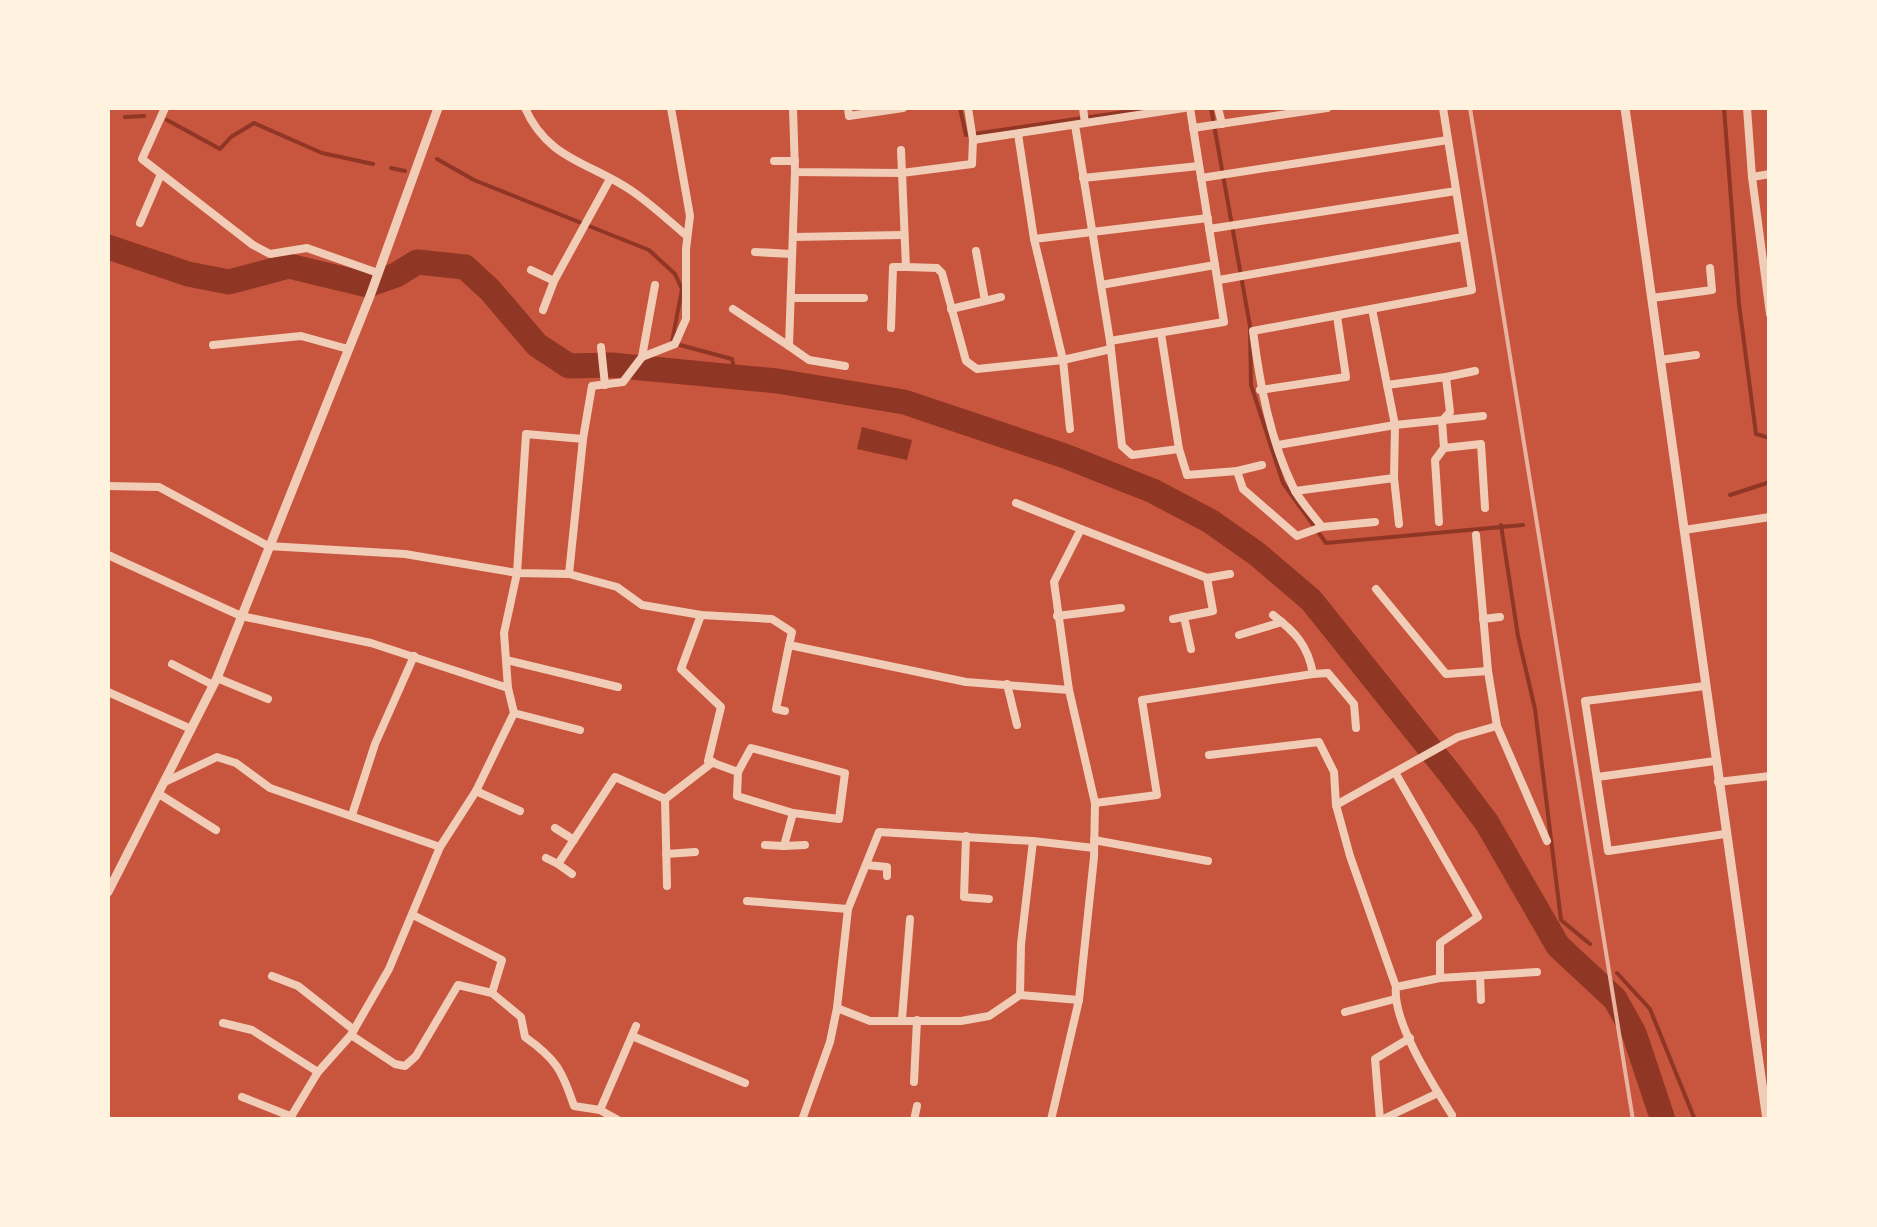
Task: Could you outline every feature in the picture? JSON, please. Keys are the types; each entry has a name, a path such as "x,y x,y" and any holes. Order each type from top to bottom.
{"street":[{"path":"165,108 142,159 161,174 270,254 307,248 378,274"},
{"path":"108,890 215,681 378,274 438,108"},
{"path":"525,108 533,125 556,150 631,190 687,236"},
{"path":"642,357 675,344 686,319 688,192 677,151 672,108"},
{"path":"789,346 796,172 793,108"},
{"path":"848,108 849,116 903,108"},
{"path":"796,172 902,173 972,164 968,108"},
{"path":"1083,108 1083,178 1111,345 1122,446 1132,454 1179,448"},
{"path":"892,328 893,268 906,267 937,268 946,284 966,361 977,369 1062,360 1111,345 1224,322 1194,128 1187,108 973,139"},
{"path":"1218,108 1221,124"},
{"path":"1194,128 1328,108"},
{"path":"1321,527 1295,491 1278,444 1260,390 1254,331 1472,290 1442,108"},
{"path":"1626,108 1725,834 1768,1113 1758,1120"},
{"path":"1747,108 1770,314"},
{"path":"1018,134 1034,239 1062,360 1070,429"},
{"path":"1201,178 1448,140"},
{"path":"900,150 906,267"},
{"path":"774,161 795,162"},
{"path":"1083,178 1200,166"},
{"path":"140,223 161,174"},
{"path":"1752,177 1770,174"},
{"path":"543,310 554,280 610,179"},
{"path":"1210,229 1456,191"},
{"path":"1034,239 1208,218"},
{"path":"793,237 903,234"},
{"path":"1219,280 1464,237"},
{"path":"976,251 985,300"},
{"path":"754,252 792,254"},
{"path":"1101,285 1215,265"},
{"path":"1652,298 1712,290 1710,268"},
{"path":"531,270 554,280"},
{"path":"569,574 592,386 623,382 642,357 655,285"},
{"path":"951,308 1001,297"},
{"path":"791,298 864,298"},
{"path":"733,309 809,360 845,366"},
{"path":"1372,309 1396,426 1394,478 1399,524"},
{"path":"1260,390 1346,377 1337,316"},
{"path":"1161,334 1179,448 1188,475 1262,465"},
{"path":"213,346 301,336 348,349"},
{"path":"601,347 605,385"},
{"path":"1660,360 1696,355"},
{"path":"1387,385 1474,370"},
{"path":"1439,522 1435,460 1444,448 1442,421 1450,412 1446,377"},
{"path":"1278,444 1484,416"},
{"path":"242,1097 289,1118 318,1072 352,1033 389,970 440,847 476,791 514,713 504,633 517,573 526,434 583,438"},
{"path":"1444,448 1481,444 1486,508"},
{"path":"1237,470 1243,489 1297,536 1321,527 1374,522"},
{"path":"1295,491 1394,478"},
{"path":"108,486 158,487 268,546 405,554 517,573 569,574 618,587 642,605 702,615 772,619 792,632 776,709"},
{"path":"1016,503 1130,553 1207,578 1230,574"},
{"path":"1684,530 1770,517"},
{"path":"1051,1120 1079,1000 1094,844 1095,803 1070,690 1054,582 1081,529"},
{"path":"1476,535 1497,726 1547,841"},
{"path":"108,555 241,616 371,643 508,688"},
{"path":"1172,619 1213,611 1207,578"},
{"path":"1376,589 1446,674 1488,671"},
{"path":"1057,616 1121,608"},
{"path":"1274,614 1310,653 1312,674"},
{"path":"702,615 682,669 720,706 708,761 738,772"},
{"path":"1184,617 1191,650"},
{"path":"1483,619 1500,617"},
{"path":"1239,634 1282,622"},
{"path":"789,645 966,682 1070,690"},
{"path":"352,814 375,744 414,656"},
{"path":"506,660 618,687"},
{"path":"172,664 268,699"},
{"path":"1158,795 1142,700 1248,679 1328,673 1354,704 1356,728"},
{"path":"1007,684 1017,725"},
{"path":"1705,686 1585,702 1608,851 1725,834"},
{"path":"108,692 191,729"},
{"path":"514,713 580,730"},
{"path":"1343,718 1354,718"},
{"path":"1336,805 1458,737 1497,726"},
{"path":"1209,755 1319,737 1334,772 1336,805 1350,856 1396,986 1394,999 1410,1038 1452,1115"},
{"path":"1150,744 1161,741"},
{"path":"751,748 845,773 839,820 792,814 737,796 738,772 751,748"},
{"path":"165,782 217,756 236,763 270,788 440,847"},
{"path":"1597,777 1715,761"},
{"path":"665,800 712,762"},
{"path":"1396,774 1478,918 1440,943 1440,978"},
{"path":"646,789 651,776"},
{"path":"1718,782 1770,776"},
{"path":"558,864 614,777 665,800"},
{"path":"476,791 520,812"},
{"path":"1528,795 1540,792"},
{"path":"159,794 216,830"},
{"path":"1095,803 1170,794"},
{"path":"665,800 667,886"},
{"path":"784,846 792,814"},
{"path":"555,828 574,840"},
{"path":"800,1113 830,1042 848,909 880,832 1094,844 1208,861"},
{"path":"966,836 964,896 989,899"},
{"path":"1020,995 1021,944 1033,840"},
{"path":"1166,853 1168,841"},
{"path":"765,845 806,845"},
{"path":"666,854 694,852"},
{"path":"546,858 572,874"},
{"path":"866,865 887,866 887,876"},
{"path":"781,904 782,891"},
{"path":"747,901 848,909"},
{"path":"413,916 502,960 492,993"},
{"path":"902,1019 910,920"},
{"path":"909,933 920,933"},
{"path":"1396,986 1440,978 1537,972"},
{"path":"298,986 303,974"},
{"path":"272,976 298,986 352,1033 395,1064 405,1066 416,1056 458,985 492,993 521,1017 525,1037 562,1070 575,1120"},
{"path":"1480,976 1481,1000"},
{"path":"837,1008 870,1021 960,1021 988,1016 1020,995 1079,1000"},
{"path":"1344,1012 1394,999"},
{"path":"914,1082 917,1020"},
{"path":"223,1023 252,1030 318,1072"},
{"path":"600,1110 636,1026"},
{"path":"632,1036 710,1063 745,1082"},
{"path":"1410,1038 1374,1059 1380,1120 1438,1094"},
{"path":"259,1049 266,1040"},
{"path":"574,1106 600,1110 618,1120"},
{"path":"914,1120 916,1106"}],"shaded area":[{"path":"862,427 912,440 907,460 857,449"}],"waterway":[{"path":"960,108 966,135 1152,108"},
{"path":"1211,108 1250,326 1251,385 1283,483 1326,543 1523,525"},
{"path":"1724,108 1739,304 1756,434 1770,438"},
{"path":"125,117 144,116"},
{"path":"167,120 220,149 254,123 322,153 373,164"},
{"path":"437,159 474,180 649,250 675,274 682,289 672,342"},
{"path":"391,168 405,171"},
{"path":"108,247 188,274 229,282 289,266 368,285 417,262 465,267 537,345 569,366 611,365 777,381 904,402 1065,456 1153,491 1210,521 1311,600 1451,775 1487,823 1558,946 1615,999 1634,1033 1663,1120"},
{"path":"680,345 732,359 736,377"},
{"path":"1730,495 1770,482"},
{"path":"1501,525 1518,636 1535,709 1561,920 1590,944"},
{"path":"1617,973 1650,1009 1695,1120"}],"railway":[{"path":"1470,108 1633,1120"}]}
